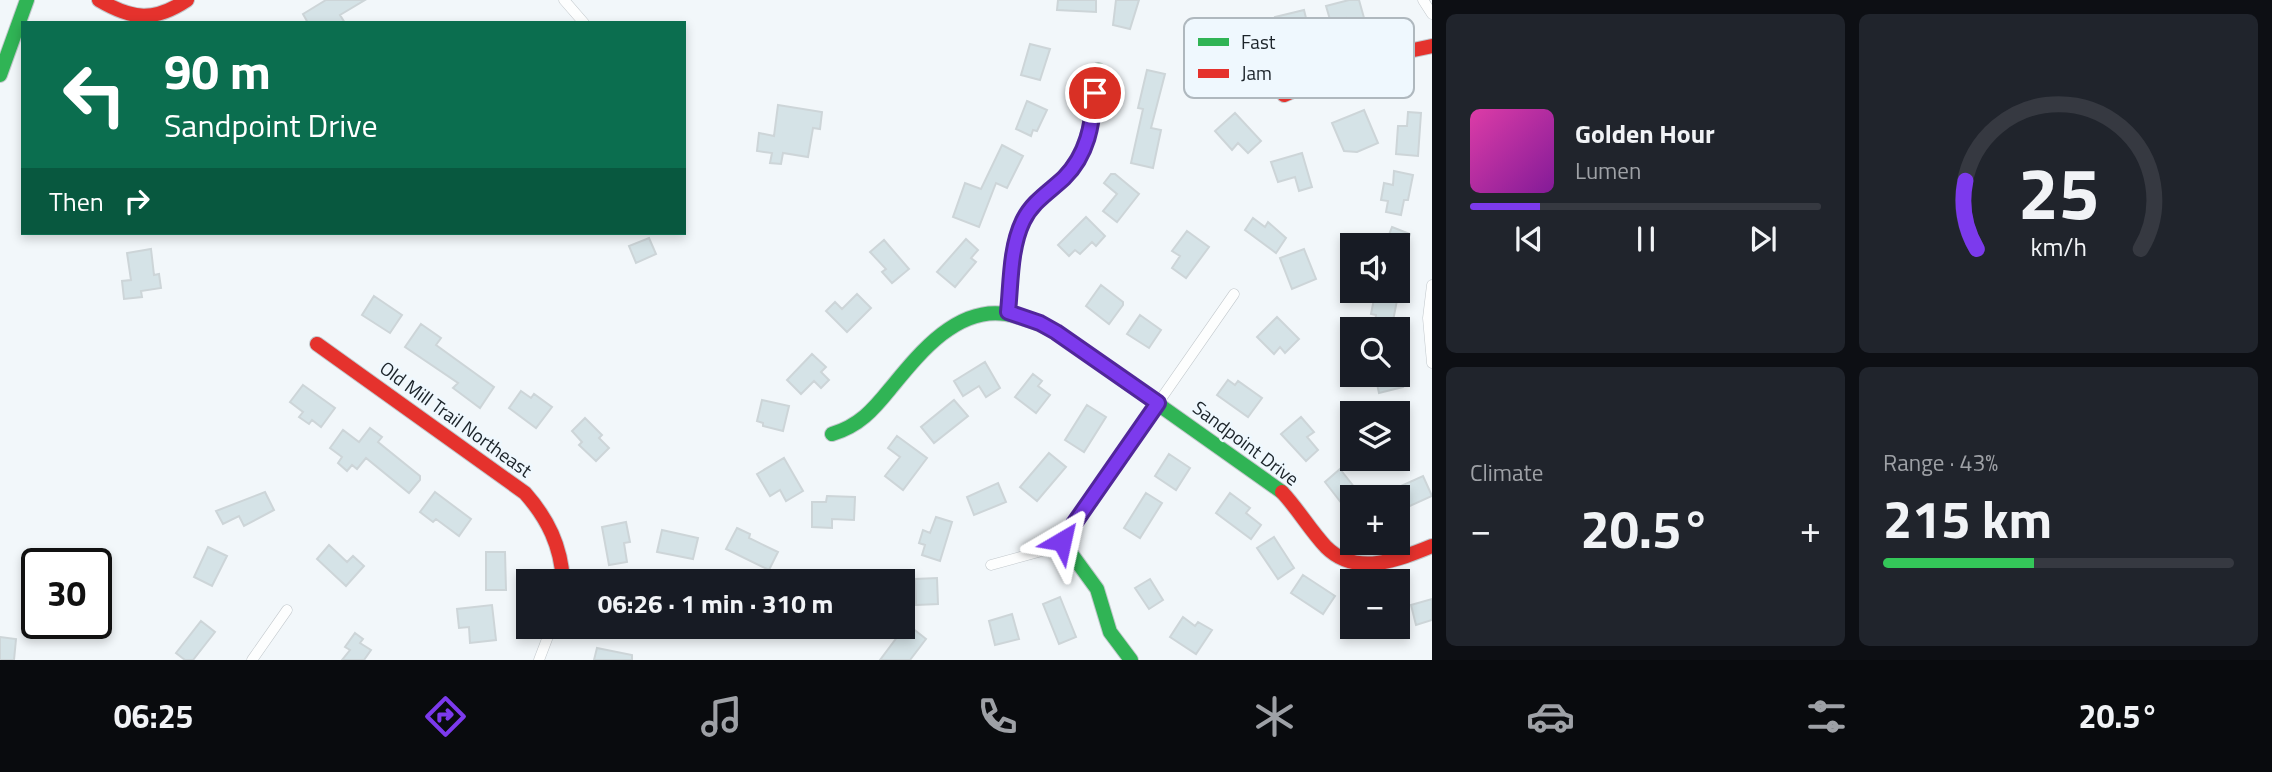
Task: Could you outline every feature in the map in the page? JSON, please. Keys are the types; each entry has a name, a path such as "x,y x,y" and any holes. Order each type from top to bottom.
{"street":[{"path":"0,75 27,0"},
{"path":"99,0 119,12 142,18 154,17 187,0"},
{"path":"564,0 582,21"},
{"path":"1423,0 1432,14"},
{"path":"1414,50 1432,46"},
{"path":"1008,312 1015,249 1022,222 1035,203 1072,169 1084,149 1090,134 1098,70"},
{"path":"1432,285 1428,318 1432,363"},
{"path":"991,565 1042,551 1062,541 1234,294"},
{"name":"Sandpoint Drive","path":"832,434 850,430 864,420 922,350 948,327 976,316 1008,312 1040,323 1056,332 1274,484 1292,500 1321,541 1336,556 1358,564 1381,564 1432,546"},
{"name":"Old Mill Trail Northeast","path":"317,344 525,493 551,524 562,569"},
{"path":"1062,541 1097,589 1116,643 1130,660"},
{"path":"253,660 287,610"},
{"path":"539,660 547,639"}],"building":[{"path":"326,0 365,0 340,15 344,21 307,21 303,14"},
{"path":"1058,0 1096,0 1096,12 1057,10"},
{"path":"1116,0 1139,0 1130,29 1113,25"},
{"path":"1359,0 1364,18 1330,18 1326,6"},
{"path":"1304,10 1306,18 1275,18"},
{"path":"1030,44 1050,49 1040,80 1021,75"},
{"path":"1147,70 1165,74 1151,128 1161,130 1153,168 1131,163 1143,109 1138,108"},
{"path":"1027,101 1047,110 1037,131 1033,130 1031,136 1016,129"},
{"path":"778,105 822,112 820,129 813,128 808,157 783,153 781,164 770,163 772,153 757,151 759,133 774,136"},
{"path":"1364,110 1378,143 1357,152 1344,151 1332,123"},
{"path":"1408,112 1421,113 1418,156 1396,154 1398,126 1407,126"},
{"path":"1235,113 1261,141 1248,153 1238,143 1232,150 1215,131"},
{"path":"1002,145 1023,156 1007,188 996,183 979,227 953,217 965,183 981,189"},
{"path":"1302,153 1312,187 1299,191 1295,177 1278,182 1271,162"},
{"path":"1394,171 1413,175 1408,200 1404,200 1401,215 1386,212 1388,201 1381,200 1384,183 1393,185"},
{"path":"1111,174 1115,174 1139,194 1117,222 1103,211 1117,194 1104,183"},
{"path":"1086,217 1105,236 1096,246 1092,242 1080,254 1075,250 1069,256 1058,245"},
{"path":"1253,218 1265,227 1268,222 1286,238 1276,253 1245,230"},
{"path":"1392,227 1407,233 1390,233"},
{"path":"1187,231 1209,247 1186,278 1172,268 1180,256 1172,251"},
{"path":"649,238 656,254 636,263 629,246"},
{"path":"966,239 978,250 971,258 976,262 955,287 937,272"},
{"path":"884,240 909,269 892,283 882,272 886,269 870,252"},
{"path":"151,249 154,275 159,274 161,288 141,291 142,297 124,299 122,281 131,280 127,253"},
{"path":"1304,249 1316,279 1292,289 1280,258"},
{"path":"1101,285 1123,302 1109,324 1086,306"},
{"path":"857,294 871,308 847,332 826,311 835,302 842,309"},
{"path":"374,296 402,315 390,333 362,315"},
{"path":"1373,303 1396,303 1394,317 1376,317 1371,314"},
{"path":"1140,315 1161,330 1149,348 1127,334"},
{"path":"1277,317 1299,339 1285,353 1280,347 1274,354 1257,337"},
{"path":"421,324 441,338 436,345 494,387 480,408 453,388 458,383 405,347"},
{"path":"812,354 826,367 821,372 829,380 821,388 814,381 801,394 787,380"},
{"path":"985,362 1000,388 986,397 979,386 963,396 954,381"},
{"path":"1033,374 1042,381 1038,386 1050,395 1036,413 1015,397"},
{"path":"1228,380 1235,385 1238,381 1262,398 1248,417 1217,395"},
{"path":"303,385 335,408 321,427 312,420 309,424 299,417 303,412 290,402"},
{"path":"1378,387 1403,387 1379,393"},
{"path":"521,391 531,398 534,394 552,407 536,428 509,408"},
{"path":"762,400 789,406 783,431 763,426 763,423 757,421"},
{"path":"954,400 968,416 934,443 921,427"},
{"path":"1087,405 1106,417 1084,452 1065,440"},
{"path":"1301,417 1314,432 1307,437 1318,450 1306,461 1281,434"},
{"path":"585,418 602,435 599,438 609,448 596,461 579,445 582,442 572,431"},
{"path":"370,428 382,437 378,442 420,476 420,480 409,493 366,458 357,469 352,465 347,471 338,463 342,457 330,448 343,430 359,442"},
{"path":"897,436 927,458 903,490 885,476 900,457 888,448"},
{"path":"1049,453 1066,467 1037,501 1020,487"},
{"path":"1169,454 1190,468 1176,490 1155,476"},
{"path":"784,458 803,491 786,501 780,490 770,496 757,474"},
{"path":"1340,469 1353,485 1340,485 1340,501 1325,482"},
{"path":"1423,476 1432,496 1410,506 1410,485 1403,485"},
{"path":"998,483 1006,502 974,515 967,497"},
{"path":"265,492 274,510 244,526 239,516 223,524 216,511"},
{"path":"435,492 471,519 459,536 436,519 433,522 420,512"},
{"path":"1146,493 1162,503 1140,538 1124,528"},
{"path":"1230,493 1250,508 1246,513 1261,525 1251,539 1216,513"},
{"path":"827,496 855,497 854,520 832,519 832,528 812,527 812,502 826,502"},
{"path":"936,517 952,522 940,561 922,555 925,545 919,543 923,530 930,533"},
{"path":"626,522 630,542 624,543 627,562 609,565 602,527"},
{"path":"737,528 750,534 749,538 778,552 770,569 767,569 726,549"},
{"path":"662,530 698,538 693,559 657,552"},
{"path":"1274,537 1294,568 1278,579 1257,548"},
{"path":"329,545 347,562 353,556 364,566 346,586 317,559"},
{"path":"208,547 227,556 212,586 194,577"},
{"path":"486,552 505,552 506,590 486,590"},
{"path":"1303,575 1335,596 1323,614 1291,593"},
{"path":"937,578 938,604 916,605 915,579"},
{"path":"1150,579 1163,600 1149,609 1135,588"},
{"path":"1060,597 1076,637 1059,644 1043,604"},
{"path":"1432,599 1432,620 1416,625 1411,605"},
{"path":"492,605 496,640 470,643 469,627 459,628 457,609"},
{"path":"1012,614 1019,639 995,645 989,621"},
{"path":"1183,617 1195,626 1198,622 1212,630 1196,654 1170,637"},
{"path":"201,621 215,632 193,660 185,660 176,653"},
{"path":"915,630 926,639 910,660 880,660 896,639 915,639"},
{"path":"355,633 363,639 360,643 371,650 364,660 342,660 350,650 345,647"},
{"path":"0,637 16,639 14,660 0,660"},
{"path":"597,648 632,655 632,660 594,660"}],"traffic: fast":[{"path":"0,75 27,0"},
{"path":"1008,312 1013,255 1022,222 1031,208 1065,176 1081,152 1090,126 1098,70"},
{"path":"832,434 850,427 865,416 926,348 955,325 988,314 1006,314 1056,332 1282,492"},
{"path":"1062,541 1097,589 1110,632 1131,660"}],"traffic: jam":[{"path":"99,0 122,12 143,16 164,12 187,0"},
{"path":"1414,50 1432,46"},
{"path":"317,344 525,493 552,534 562,569"},
{"path":"1282,492 1326,547 1350,561 1378,563 1432,546"}],"route":[{"path":"1062,541 1158,403 1056,332 1026,317 1008,312 1017,236 1022,222 1035,203 1064,177 1079,159 1090,134 1095,93"}]}
